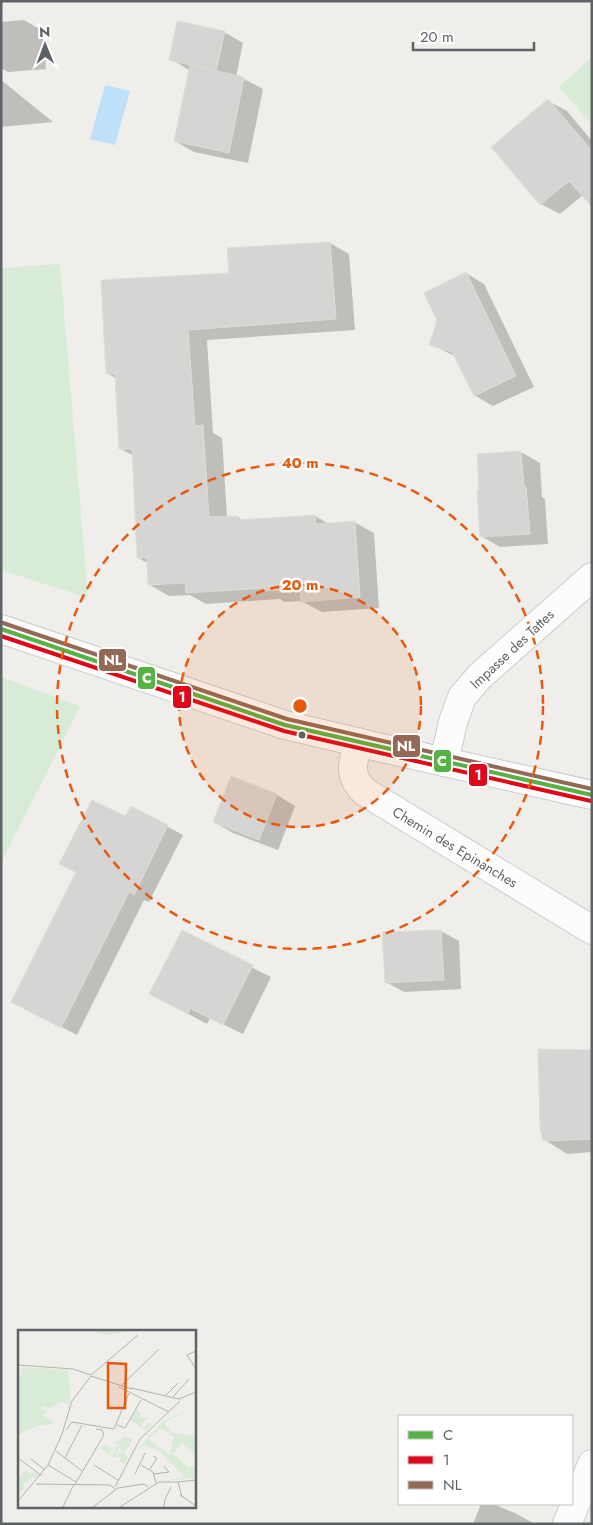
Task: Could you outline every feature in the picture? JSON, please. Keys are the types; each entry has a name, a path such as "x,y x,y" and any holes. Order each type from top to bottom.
{"street":[{"name":"Impasse des Tattes","path":"444,762 452,722 462,696 480,676 592,578"},
{"path":"1,630 268,719 313,732 592,795"},
{"name":"Chemin des Epinanches","path":"358,742 352,771 354,779 365,792 592,930"},
{"path":"567,1524 592,1464"}],"green space":[{"path":"592,57 592,125 559,87"},
{"path":"60,264 88,598 1,570 1,268"},
{"path":"1,677 80,706 1,863"}],"water":[{"path":"105,85 130,91 115,145 90,139"}],"building":[{"path":"177,21 225,31 216,71 169,60"},
{"path":"190,65 244,77 229,153 174,141"},
{"path":"548,99 592,151 592,207 569,181 540,205 491,147"},
{"path":"330,242 336,319 188,330 195,426 203,425 209,517 238,516 238,520 315,515 316,524 355,521 360,597 301,602 300,589 264,591 264,588 186,593 185,583 148,585 147,558 137,558 132,449 119,449 115,374 106,374 101,280 229,273 227,248"},
{"path":"466,272 516,376 474,396 452,352 429,345 437,321 424,293"},
{"path":"521,451 530,534 480,537 477,454"},
{"path":"231,776 277,794 259,840 213,822"},
{"path":"92,800 125,816 131,806 168,825 134,895 129,892 61,1028 11,1002 76,872 59,864"},
{"path":"182,930 253,965 223,1025 190,1008 188,1014 149,994"},
{"path":"441,930 444,980 385,983 382,932"},
{"path":"538,1049 592,1050 592,1139 543,1141 540,1126"}],"transit line":[{"name":"NL","path":"3,623 287,719 592,789"},
{"name":"C","path":"1,629 285,725 592,795"},
{"name":"1","path":"1,636 284,731 591,801"}]}
